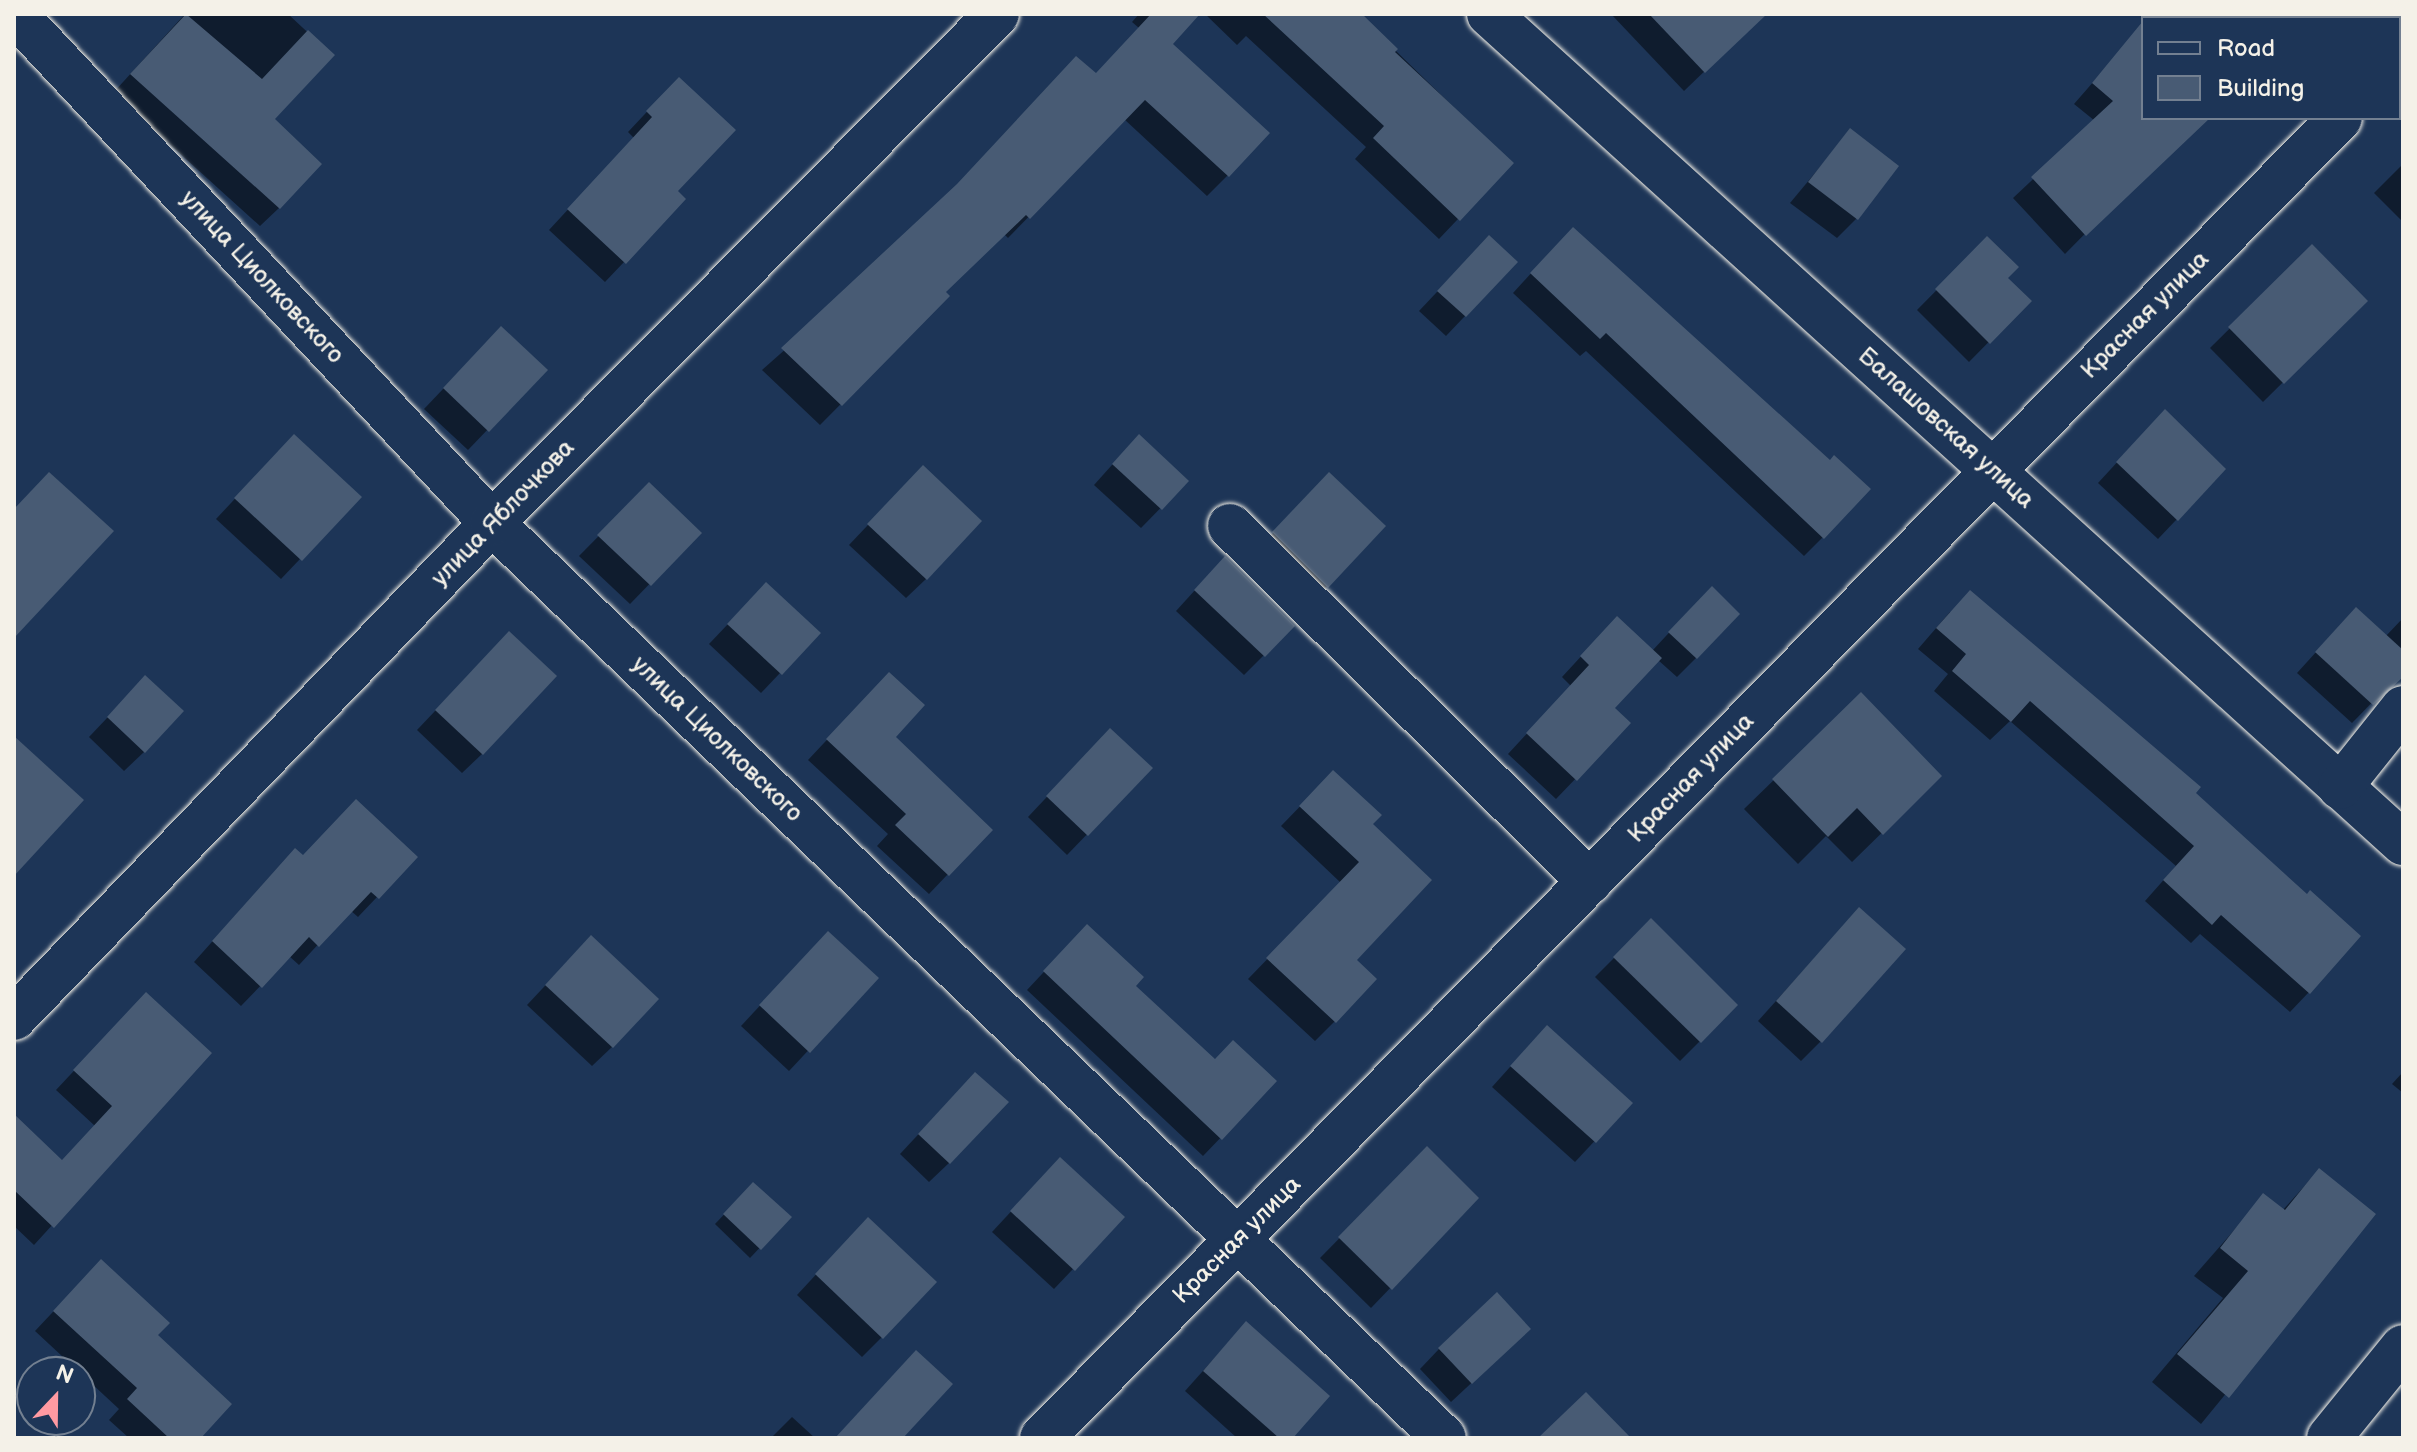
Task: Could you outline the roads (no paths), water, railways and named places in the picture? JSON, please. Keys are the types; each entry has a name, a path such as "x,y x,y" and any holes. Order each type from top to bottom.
{"street":[{"name":"улица Циолковского","path":"15,14 492,523 1444,1438"},
{"name":"улица Яблочкова","path":"14,1018 492,523 997,14"},
{"name":"Балашовская улица","path":"1489,14 2403,843"},
{"name":"Красная улица","path":"1042,1438 2338,120"},
{"path":"1230,526 1590,882"},
{"path":"2340,787 2403,708"},
{"path":"2329,1438 2403,1347"}]}
